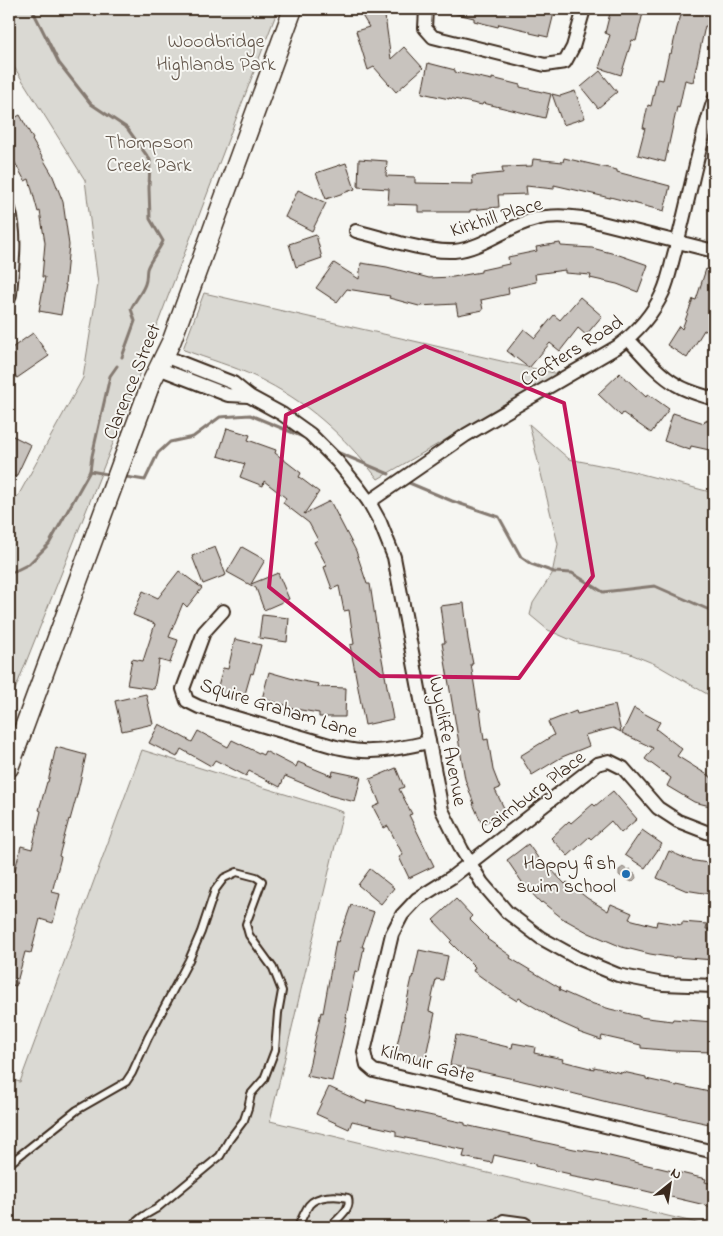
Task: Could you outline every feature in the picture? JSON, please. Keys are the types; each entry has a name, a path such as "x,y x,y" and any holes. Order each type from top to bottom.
{"street":[{"name":"Clarence Street","path":"9,768 150,383 172,340 293,9"},
{"path":"426,9 425,28 433,37 544,65 565,62 573,48 584,9"},
{"name":"Crofters Road","path":"368,502 466,435 628,339 643,324 665,290 714,100"},
{"path":"9,209 14,244 9,298"},
{"name":"Kirkhill Place","path":"356,231 424,249 454,251 471,248 524,223 537,219 565,216 582,218 714,251"},
{"path":"628,339 653,366 678,386 714,398"},
{"name":"Wycliffe Avenue","path":"161,362 228,395 249,396 282,414 310,434 337,461 368,502 380,522 394,557 442,810 462,850 482,883 507,912 541,938 576,958 618,975 662,984 714,986"},
{"name":"Squire Graham Lane","path":"223,611 204,632 183,689 186,700 199,707 351,750 371,752 429,742"},
{"name":"Cairnburg Place","path":"470,863 597,764 609,761 623,768 658,808 678,820 714,835"},
{"name":"Kilmuir Gate","path":"470,863 417,899 402,915 392,934 364,1052 367,1066 374,1071 714,1152"}],"lane":[{"path":"9,1164 77,1110 126,1082 189,960 215,890 224,878 237,872 256,877 262,881 246,924 249,935 273,968 282,991 275,1050 269,1068 264,1079 251,1094 244,1120 220,1156 156,1210 147,1213 136,1221 132,1227"},
{"path":"298,1227 310,1203 327,1196 348,1198 350,1203 346,1210 331,1227"},
{"path":"492,1227 503,1218 525,1221 529,1227"}],"highlighted area":[{"path":"425,346 564,403 593,576 519,678 380,676 269,587 286,415"}],"green space":[{"name":"Thompson Creek Park","path":"9,9 278,9 146,354 131,398 9,705 9,499 18,496 83,378 98,284 85,180 9,59"},
{"path":"204,293 558,374 378,479 323,420 292,397 247,373 183,349"},
{"path":"529,424 569,459 630,471 714,493 714,698 655,664 628,653 578,643 548,630 530,615 533,603 552,574 558,544"},
{"path":"142,750 343,812 270,1121 714,1227 9,1227 9,1079 20,1082"}],"shaded area":[{"name":"Happy fish swim school","path":"623,867 627,870 630,869 635,874 636,878 632,882 619,875 619,870"}],"building":[{"path":"358,9 384,9 391,59 404,47 423,68 396,92 374,67 368,70 356,31 369,27"},
{"path":"448,9 555,9 548,37 499,24 498,27 474,21 474,18 448,12"},
{"path":"611,9 644,9 636,41 632,40 621,75 599,68 610,35 605,33"},
{"path":"683,9 714,9 714,16 711,27 705,26 693,82 685,80 665,162 638,155 645,128 643,128 648,105 651,106 657,79 663,80 669,53 671,54"},
{"path":"428,63 455,70 455,72 492,80 492,78 551,94 545,118 483,103 482,105 422,93"},
{"path":"600,71 617,92 598,108 581,87"},
{"path":"575,91 585,118 563,125 552,94 560,96"},
{"path":"20,115 52,174 63,202 69,245 66,285 61,315 39,311 45,277 42,277 45,243 40,211 38,212 29,179 25,181 9,152 9,121"},
{"path":"564,158 617,170 617,172 670,186 664,211 554,185 554,189 526,186 527,194 498,195 499,207 470,210 470,212 418,212 418,205 388,204 389,189 358,187 359,159 387,161 386,176 415,177 415,183 473,184 472,176 503,173 502,167 532,166 533,159 563,162"},
{"path":"346,163 355,189 326,199 316,173"},
{"path":"298,190 326,203 312,231 285,217"},
{"path":"316,235 322,258 296,267 289,244"},
{"path":"560,243 561,246 592,248 648,265 638,292 617,284 590,278 591,275 565,273 565,270 535,274 536,282 508,288 509,294 481,300 483,310 458,315 456,304 419,306 389,298 390,296 347,289 337,302 316,288 334,263 359,279 361,263 387,267 429,278 453,277 509,264 508,257 537,251 536,247"},
{"path":"706,269 714,272 714,334 704,330 687,358 667,345 679,326 682,329 693,299 696,300"},
{"path":"580,297 602,316 586,335 578,328 560,351 550,343 529,368 507,351 524,329 535,338 554,315 560,320"},
{"path":"33,333 49,356 17,378 9,366 9,350"},
{"path":"620,373 646,397 648,394 669,409 651,433 623,413 621,416 598,394"},
{"path":"673,413 704,423 705,420 714,422 714,451 691,446 690,450 664,441"},
{"path":"227,428 250,435 248,440 276,450 275,453 301,473 299,477 319,492 304,514 330,501 356,551 367,584 370,584 393,719 365,725 350,645 354,644 349,610 344,611 339,586 332,589 324,567 327,566 314,542 318,540 309,523 283,503 286,498 264,481 263,486 240,477 245,464 218,456"},
{"path":"9,434 31,445 16,477 9,474"},
{"path":"215,547 226,575 203,584 192,556"},
{"path":"242,547 265,560 251,584 278,573 289,599 264,610 256,588 227,572"},
{"path":"179,571 202,588 187,607 183,603 169,637 178,640 170,663 159,660 154,689 127,685 132,659 143,661 155,624 133,615 143,591 158,598"},
{"path":"464,603 473,664 471,664 484,740 488,739 493,770 500,788 495,790 506,812 482,824 465,779 442,643 445,643 440,606"},
{"path":"262,615 289,618 287,642 259,638"},
{"path":"235,639 261,645 243,701 216,693 223,668 228,669"},
{"path":"269,672 319,684 318,687 346,688 345,717 319,717 319,713 289,708 289,706 262,699"},
{"path":"146,694 153,724 122,731 115,701"},
{"path":"615,705 621,732 613,728 585,735 589,746 562,757 532,775 520,756 554,735 548,722 576,711 577,714"},
{"path":"634,708 660,722 656,729 682,749 677,756 714,779 714,807 694,802 667,786 671,778 645,759 653,748 622,733"},
{"path":"159,724 192,742 198,731 228,747 232,740 263,755 265,751 296,767 298,762 332,776 333,771 361,777 355,802 328,795 285,776 280,787 249,771 246,776 215,760 211,766 181,749 177,757 149,743"},
{"path":"56,747 86,755 78,791 59,856 61,857 52,892 60,894 53,923 40,919 31,953 25,952 16,986 9,984 9,881 12,882 21,846 32,849 41,811 39,810"},
{"path":"396,768 404,787 399,789 412,814 409,815 434,866 409,878 399,857 403,855 388,826 384,828 373,807 380,804 370,779"},
{"path":"613,791 637,819 621,833 611,821 568,856 551,838 569,821 571,823 593,804 595,806"},
{"path":"642,830 662,844 645,868 625,855"},
{"path":"528,844 544,866 546,864 565,884 567,882 587,898 608,911 611,904 632,913 629,919 656,926 657,921 682,925 682,922 707,924 706,929 714,929 714,960 675,958 622,947 589,933 562,918 541,903 524,885 507,860"},
{"path":"669,851 689,860 714,864 710,894 685,890 657,878"},
{"path":"370,869 394,888 381,904 358,885"},
{"path":"456,899 472,916 469,919 487,939 511,956 510,958 560,988 559,990 584,1001 639,1017 672,1021 673,1019 714,1022 714,1052 641,1048 641,1045 602,1036 601,1040 578,1032 550,1018 519,998 517,1001 473,971 475,967 450,942 452,940 433,920"},
{"path":"351,905 374,912 362,947 364,947 359,972 355,971 347,1018 332,1081 307,1076 321,1012 323,1013 336,941 338,942"},
{"path":"419,950 448,956 443,980 436,979 429,1011 435,1013 424,1065 394,1059"},
{"path":"456,1035 512,1048 513,1043 535,1047 534,1053 563,1059 562,1061 594,1069 594,1067 623,1072 646,1077 646,1079 714,1093 714,1125 450,1065"},
{"path":"329,1087 366,1104 367,1100 465,1123 465,1125 574,1149 602,1153 706,1179 705,1182 714,1184 714,1209 705,1205 637,1189 569,1176 570,1174 535,1166 535,1164 494,1155 492,1163 463,1157 465,1150 396,1136 396,1131 352,1121 349,1129 316,1114"}],"waterway":[{"path":"32,9 59,63 91,104 127,128 150,160 150,219 163,241 148,266 144,287 131,309 135,321 122,357"},
{"path":"9,574 29,564 49,544 90,471 110,376 117,366"},
{"path":"126,477 145,480 158,453 170,442 193,437 220,417 250,415 308,439"},
{"path":"332,450 389,474"},
{"path":"90,471 107,474"},
{"path":"407,482 452,501 499,517 521,557 531,564 554,572 572,573 603,592 655,586 714,612"}],"place":[{"name":"Happy fish swim school","path":"626,874"}],"park label":[{"name":"Woodbridge Highlands Park","path":"216,52"}]}
